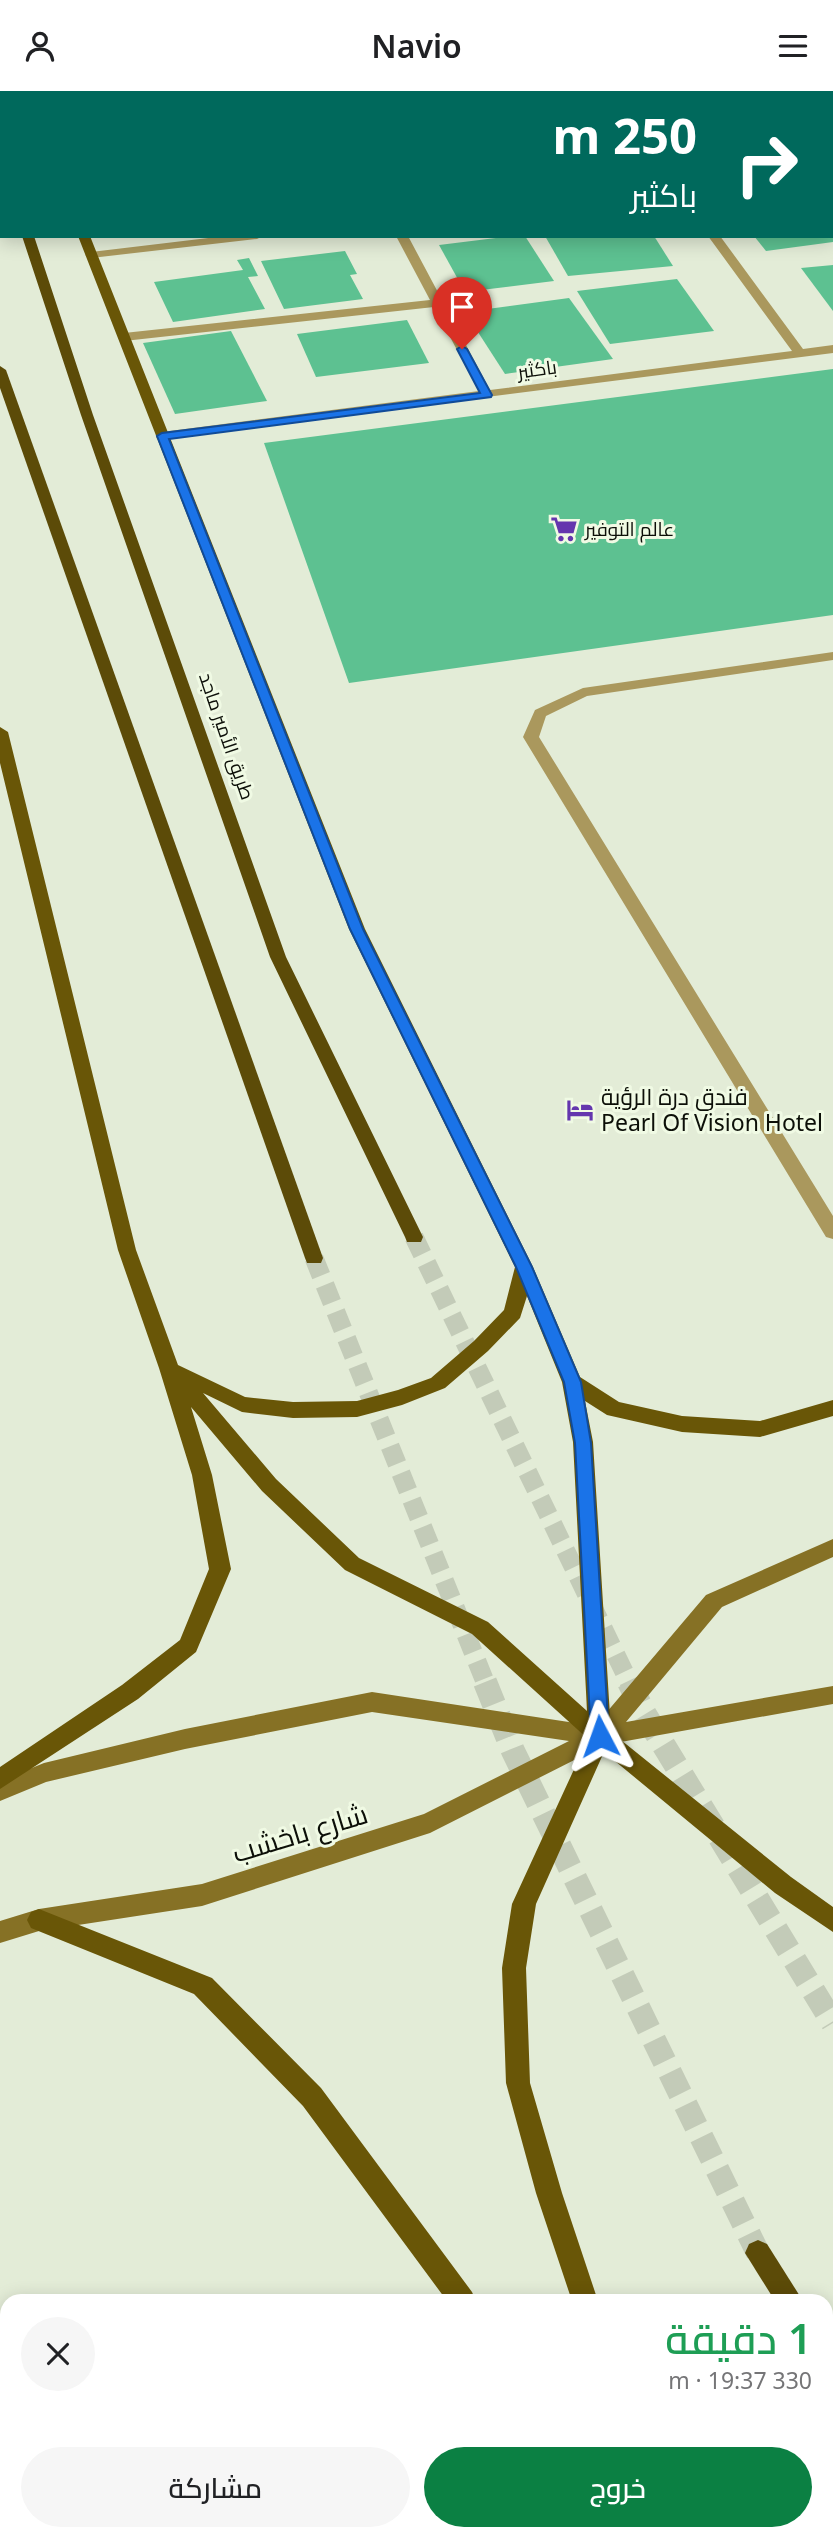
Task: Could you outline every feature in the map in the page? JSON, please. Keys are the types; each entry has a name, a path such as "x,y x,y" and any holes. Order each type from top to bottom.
{"highway":[{"name":"طريق الأمير ماجد","path":"29,238 87,415 278,957 414,1237"},
{"path":"0,370 314,1258"},
{"path":"758,2253 785,2294"}],"main road":[{"path":"85,238 357,929 524,1267 572,1382 583,1443 600,1736 524,1903 514,1968 518,2083 549,2193 584,2294"},
{"path":"0,732 127,1250 169,1367 202,1475 220,1569 188,1646 130,1692 0,1779"},
{"path":"169,1367 242,1404 293,1410 357,1409 402,1397 438,1383 481,1346 513,1313 524,1267"},
{"path":"169,1367 270,1485 352,1564 480,1628 600,1736 783,1885 833,1921"},
{"path":"572,1382 614,1409 682,1424 760,1429 833,1408"},
{"name":"شارع باخشب","path":"600,1736 714,1601 833,1548"},
{"name":"شارع باخشب","path":"0,1932 39,1920 202,1895 430,1823 600,1736 833,1695"},
{"name":"شارع باخشب","path":"0,1791 44,1773 186,1739 372,1702 600,1736"},
{"path":"39,1920 203,1986 312,2097 458,2294"}],"street":[{"path":"91,255 240,238"},
{"path":"403,238 487,395"},
{"path":"715,238 800,353"},
{"path":"124,337 438,303"},
{"name":"باكثير","path":"162,436 833,349"},
{"path":"833,656 583,692 540,713 531,737 833,1231"}],"building":[{"path":"497,238 526,238 554,281 465,292 439,245"},
{"path":"546,238 655,238 673,266 568,276"},
{"path":"756,238 833,238 833,242 766,251"},
{"path":"345,251 357,274 350,275 363,299 284,309 261,261"},
{"path":"249,258 258,276 248,277 265,309 173,322 154,282 243,270 237,260"},
{"path":"833,265 833,311 801,268"},
{"path":"677,279 714,331 610,344 577,291"},
{"path":"569,298 613,359 505,374 465,312"},
{"path":"407,320 429,363 316,377 297,334"},
{"path":"231,331 267,401 175,414 143,343"},
{"name":"عالم التوفير","path":"833,369 833,615 349,683 264,443"}],"tunnel":[{"path":"414,1237 630,1684"},
{"path":"314,1258 486,1684"},
{"path":"485,1682 513,1751 758,2253"},
{"path":"629,1682 644,1713 833,2023"}],"place":[{"name":"عالم التوفير","path":"564,529"},
{"name":"فندق درة الرؤية Pearl Of Vision Hotel","path":"580,1110"}],"route":[{"path":"462,349 487,395 162,436 357,929 524,1267 572,1382 583,1443 600,1736"}]}
